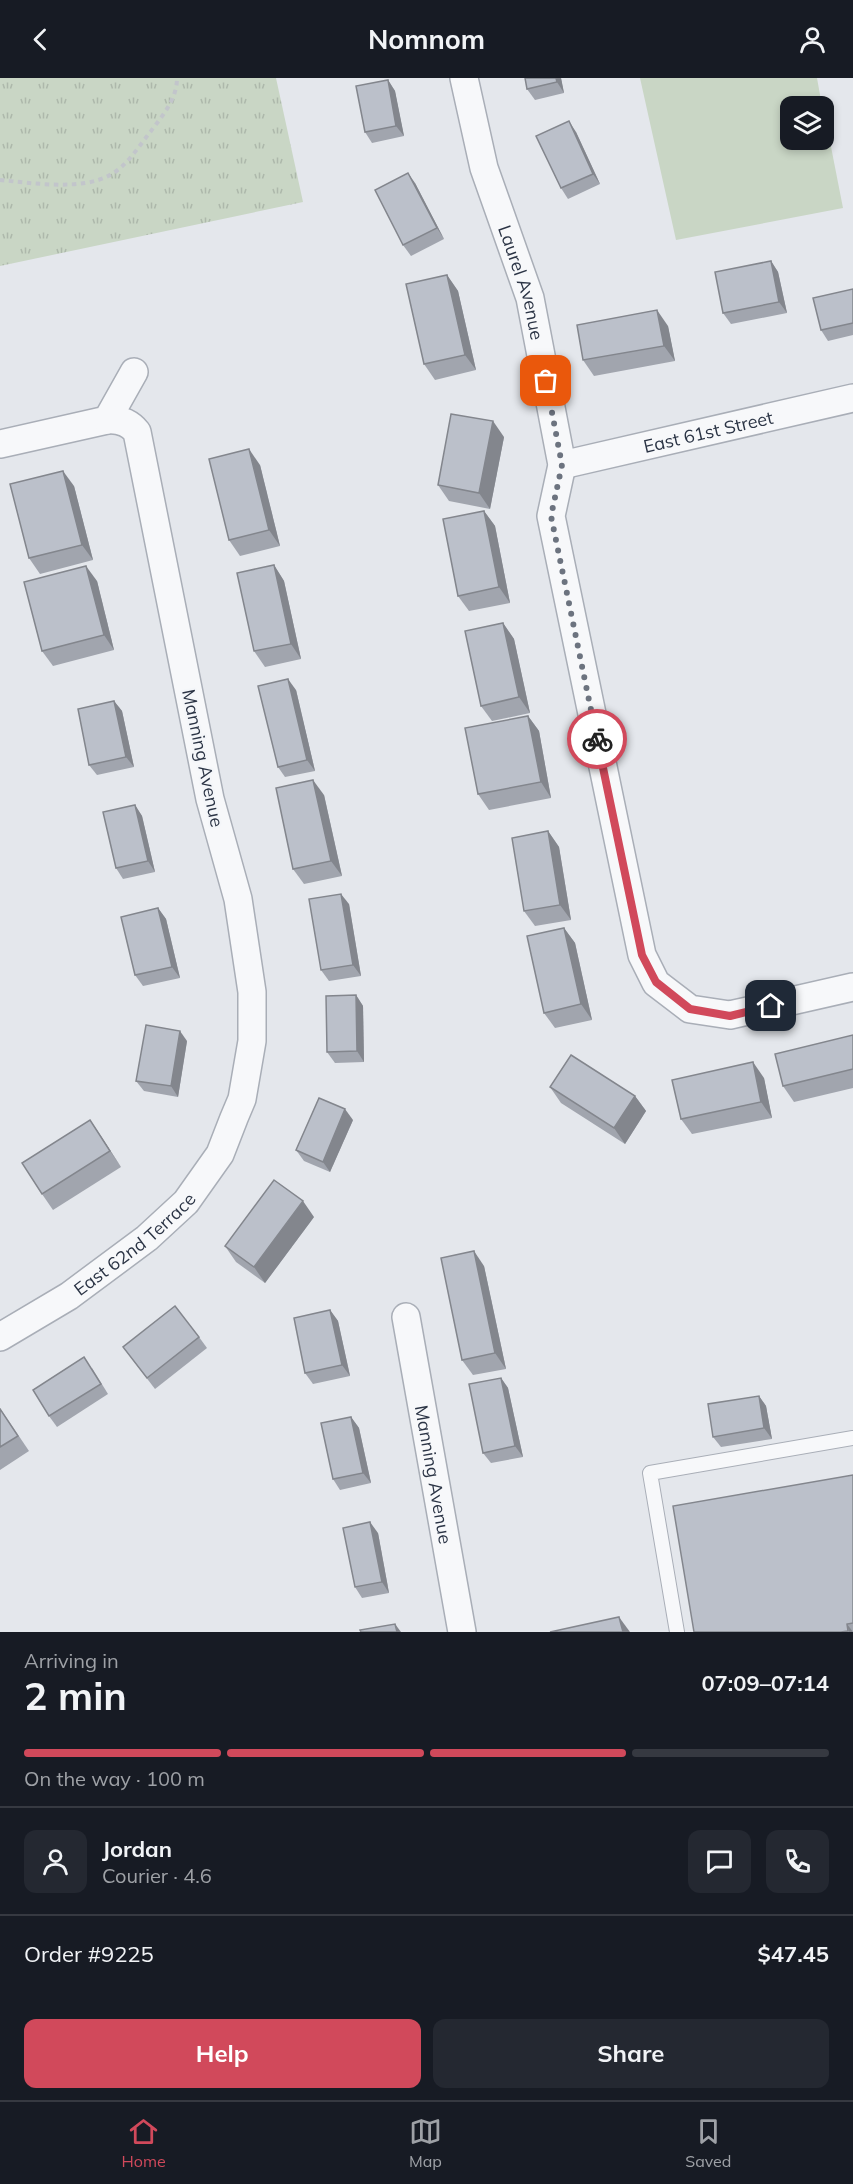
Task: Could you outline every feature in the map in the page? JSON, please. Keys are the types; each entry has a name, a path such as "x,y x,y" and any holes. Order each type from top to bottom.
{"street":[{"name":"Laurel Avenue","path":"464,78 484,168 530,298 562,465 551,516 642,955 656,982 690,1009 730,1016 853,987"},
{"path":"0,444 106,420 134,372"},
{"name":"East 61st Street","path":"562,465 853,398"},
{"name":"Manning Avenue","path":"106,420 114,419 131,424 137,432 210,799 238,899 252,992 252,1041 242,1099 234,1118"},
{"name":"East 62nd Terrace","path":"0,1337 69,1296 147,1238 186,1202 220,1154 234,1118"},
{"name":"Manning Avenue","path":"406,1317 462,1632"}],"lane":[{"path":"677,1632 650,1473 853,1438"}],"path":[{"path":"0,180 74,184 93,182 111,175 124,165 158,122 174,97 177,78"}],"green space":[{"path":"0,78 276,78 303,202 0,266"},
{"path":"640,78 817,78 820,96 780,96 780,150 832,150 843,208 676,240"}],"building":[{"path":"525,78 556,78 557,82 527,89"},
{"path":"388,80 396,126 365,132 356,86"},
{"path":"569,121 593,174 561,188 536,136"},
{"path":"408,173 437,228 403,245 375,190"},
{"path":"771,261 779,302 723,313 715,272"},
{"path":"447,275 465,355 424,364 406,284"},
{"path":"853,289 853,323 821,330 813,298"},
{"path":"657,310 664,346 583,360 577,325"},
{"path":"451,414 493,421 479,493 438,485"},
{"path":"249,449 269,530 229,540 209,459"},
{"path":"63,471 82,545 29,558 10,484"},
{"path":"484,511 499,587 458,596 443,519"},
{"path":"274,565 291,644 254,651 237,573"},
{"path":"86,566 104,635 42,651 24,582"},
{"path":"503,623 519,697 481,706 465,631"},
{"path":"288,679 307,760 278,767 258,686"},
{"path":"114,701 126,757 89,765 78,709"},
{"path":"528,716 541,782 478,794 465,728"},
{"path":"313,780 331,861 293,869 276,788"},
{"path":"135,805 148,861 116,868 103,812"},
{"path":"548,831 560,905 524,911 512,838"},
{"path":"341,894 353,965 321,970 309,899"},
{"path":"158,908 172,967 135,975 121,917"},
{"path":"564,928 581,1004 544,1013 527,936"},
{"path":"356,995 357,1051 327,1052 326,996"},
{"path":"146,1025 180,1031 171,1086 136,1081"},
{"path":"853,1035 853,1069 783,1086 775,1054"},
{"path":"571,1055 635,1096 614,1128 550,1087"},
{"path":"753,1062 761,1102 681,1119 672,1080"},
{"path":"319,1098 345,1109 323,1162 296,1150"},
{"path":"90,1120 110,1151 42,1194 22,1163"},
{"path":"274,1180 303,1201 254,1267 225,1246"},
{"path":"474,1251 495,1353 462,1360 441,1258"},
{"path":"175,1306 199,1337 147,1378 123,1347"},
{"path":"330,1310 342,1365 305,1373 294,1318"},
{"path":"84,1357 101,1384 49,1416 33,1390"},
{"path":"501,1378 515,1446 483,1453 469,1384"},
{"path":"759,1396 764,1428 713,1437 708,1404"},
{"path":"0,1409 18,1436 0,1447"},
{"path":"351,1417 363,1473 333,1479 321,1423"},
{"path":"853,1475 853,1623 847,1624 848,1631 694,1632 673,1506"},
{"path":"370,1522 382,1582 355,1587 343,1528"},
{"path":"619,1617 623,1632 550,1632"},
{"path":"395,1624 397,1632 361,1632 360,1630"}],"way so far":[{"path":"546,381 562,465 551,516 597,739"}],"route":[{"path":"597,739 642,955 656,982 690,1009 730,1016 771,1006"}]}
